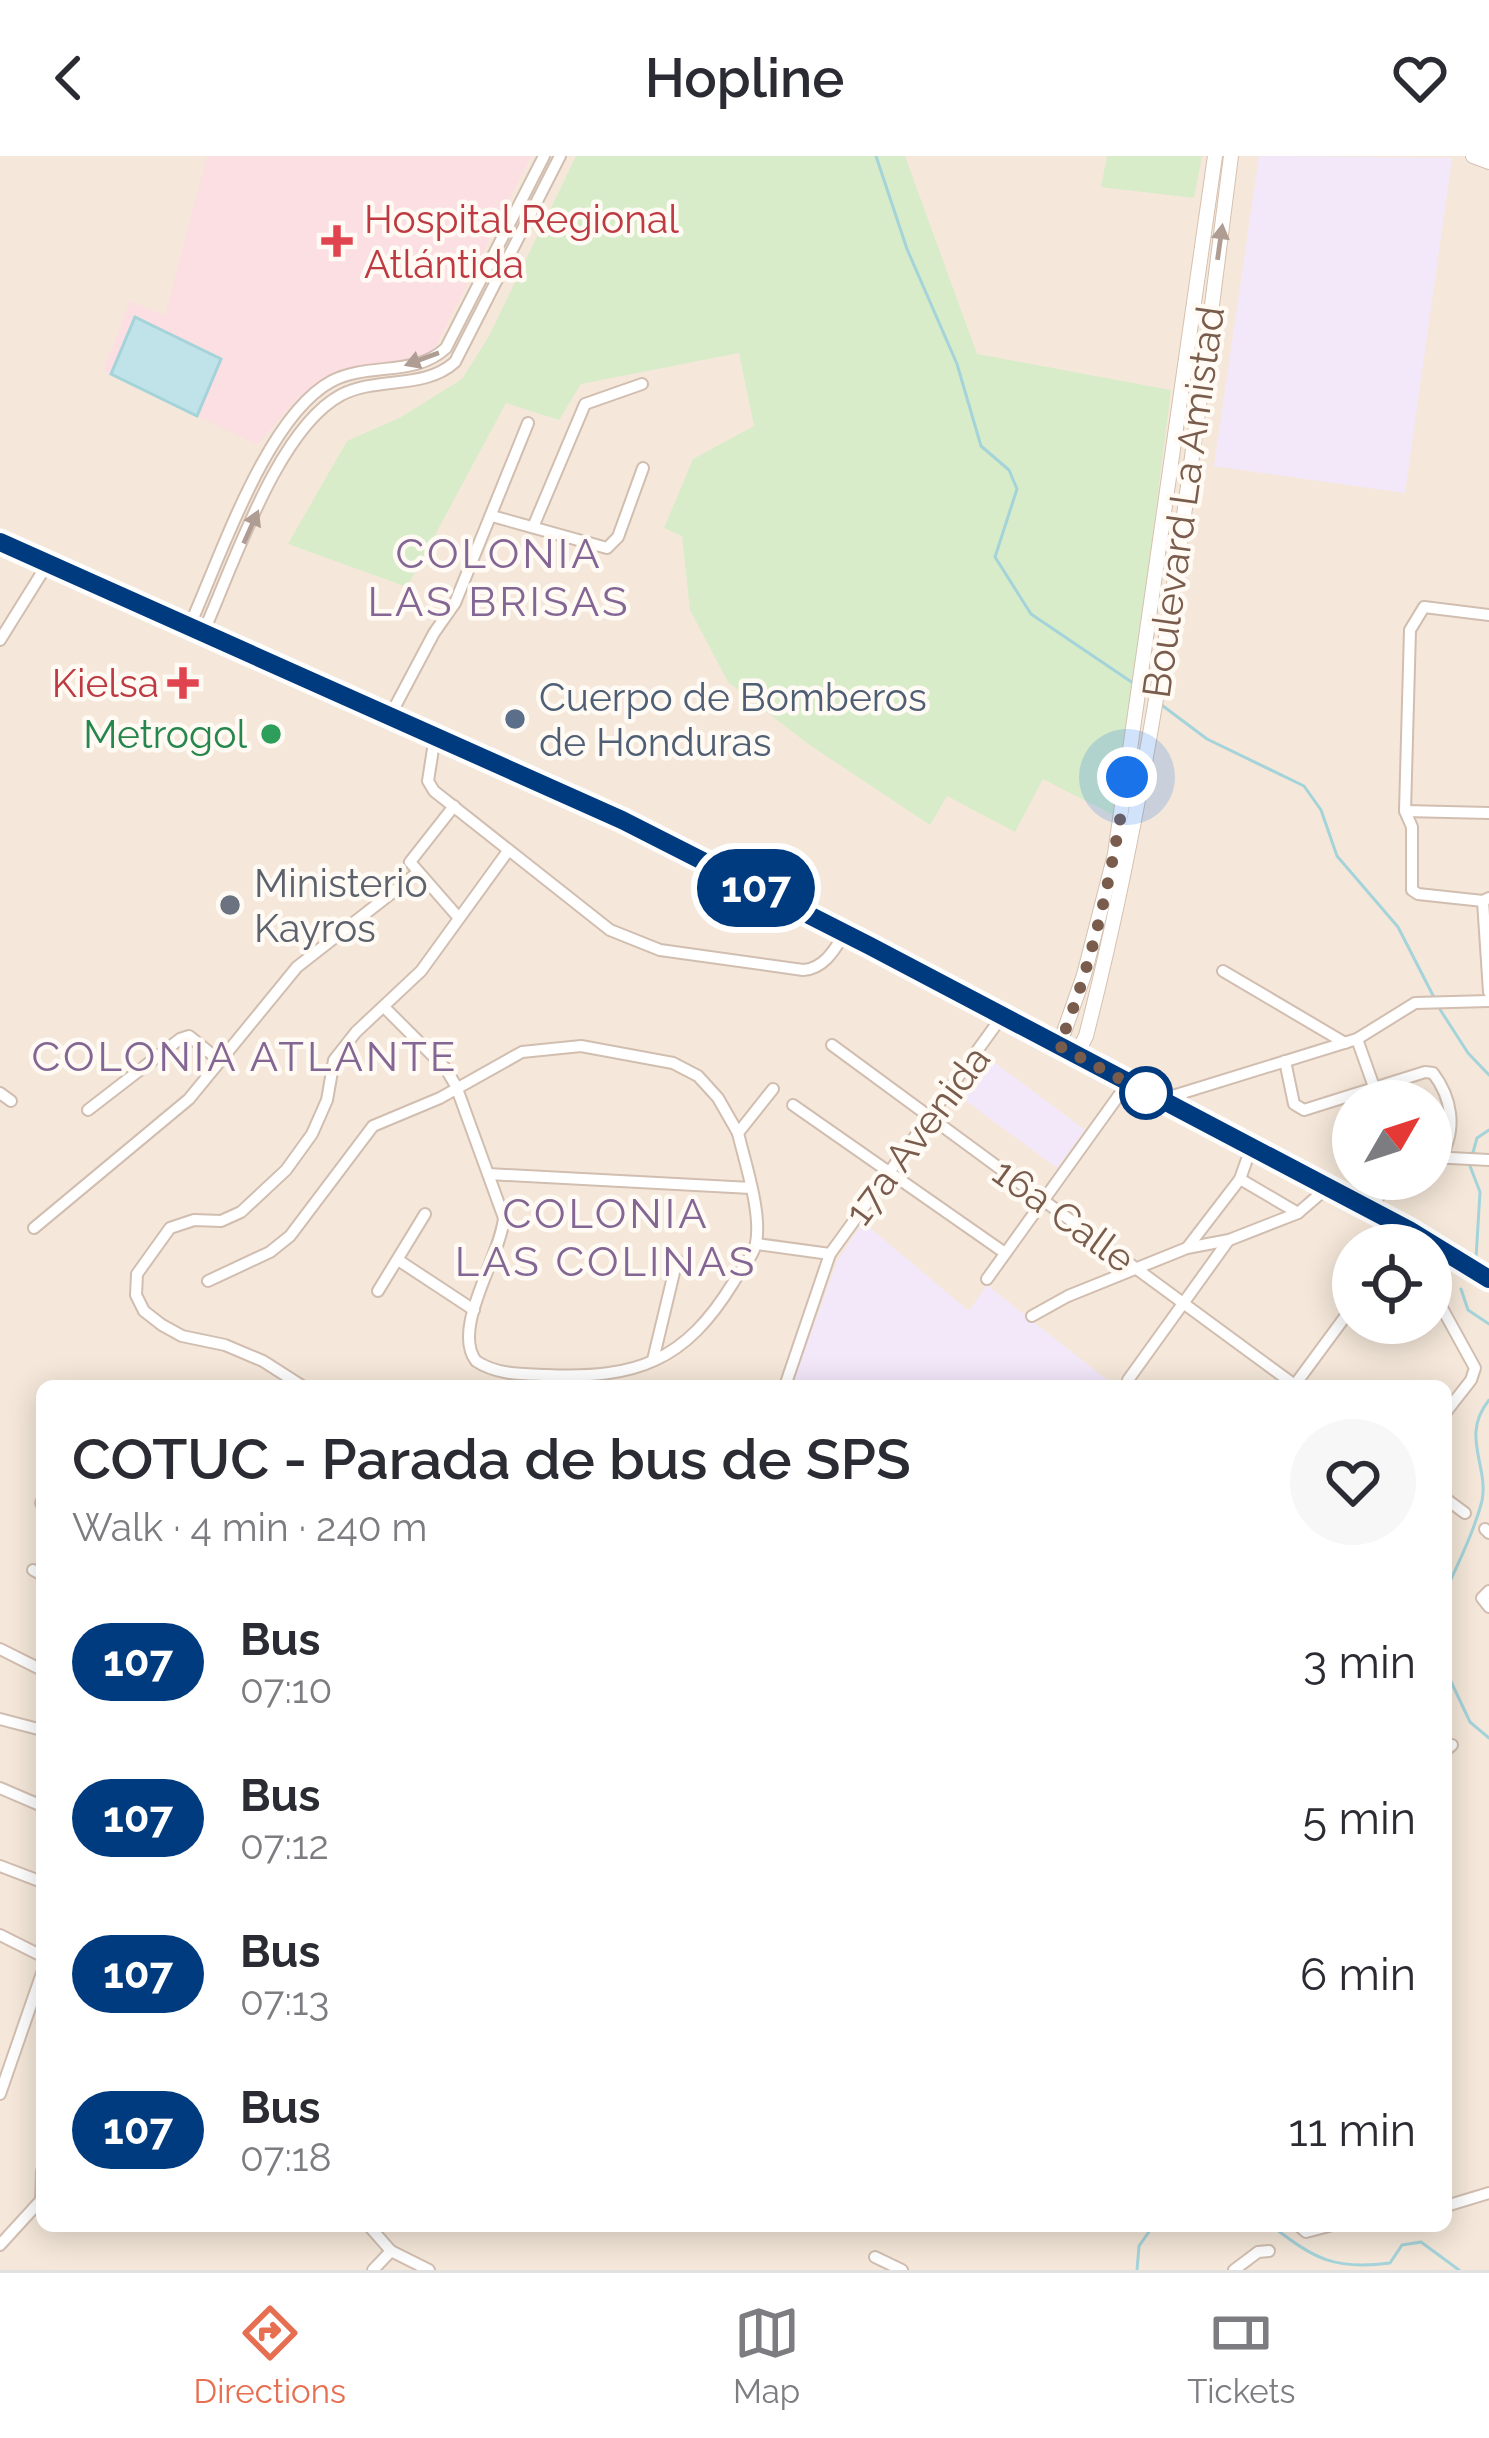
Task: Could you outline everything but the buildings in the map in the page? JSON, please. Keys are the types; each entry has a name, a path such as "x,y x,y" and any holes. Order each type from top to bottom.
{"main road":[{"path":"0,542 622,820 1003,1015 1371,1211 1387,1224"},
{"path":"1452,1256 1489,1279"}],"street":[{"path":"196,630 269,448 297,410 327,383 347,374 422,365 446,348 544,156"},
{"path":"196,630 284,454 306,424 337,397 357,388 430,378 455,362 560,156"},
{"name":"Boulevard La Amistad","path":"1059,1046 1084,975 1115,854 1215,156"},
{"name":"Boulevard La Amistad","path":"1076,1055 1090,1019 1129,859 1231,156"},
{"path":"1473,156 1489,162"},
{"path":"533,527 585,404 642,384"},
{"path":"390,716 455,603 528,423"},
{"path":"492,517 598,546 614,545 643,468"},
{"path":"0,640 48,563"},
{"path":"1160,1101 1351,1041 1415,1003 1489,996 1486,900 1412,890 1412,827 1405,811 1410,629 1424,607 1489,615"},
{"path":"435,736 428,781 434,791 610,930 660,950 705,959 814,969 830,956 845,933"},
{"path":"454,806 411,858 410,866 458,917"},
{"path":"1405,811 1489,813"},
{"path":"293,1380 225,1345 182,1336 162,1325 144,1311 136,1295 137,1274 170,1228 194,1220 221,1221 241,1212 286,1170 312,1134 326,1100 334,1060 356,1032 421,971 508,851"},
{"path":"34,1228 189,1100 297,967 416,874"},
{"path":"1223,970 1351,1041 1370,1080"},
{"path":"208,1281 271,1252 290,1236 373,1126 440,1098 457,1086 522,1052 581,1046 674,1064 698,1076 738,1133 752,1188 757,1244 706,1324 681,1346 628,1373 508,1373 481,1365 471,1356 466,1339 502,1240 504,1218 457,1086 386,1008"},
{"name":"17a Avenida","path":"787,1380 830,1254 1003,1015"},
{"path":"88,1110 180,1039 189,1036 220,1061"},
{"name":"16a Calle","path":"832,1045 1287,1380"},
{"path":"1285,1061 1294,1104 1304,1110 1332,1104"},
{"path":"1408,1080 1425,1072 1433,1073 1436,1080"},
{"path":"987,1279 1127,1084"},
{"path":"738,1133 773,1089"},
{"path":"793,1105 1005,1253"},
{"path":"1187,1248 1240,1179 1251,1148"},
{"path":"1452,1158 1489,1160"},
{"path":"488,1174 752,1188"},
{"path":"1240,1179 1298,1213"},
{"path":"1032,1316 1068,1296 1187,1248 1229,1240 1298,1213 1327,1188"},
{"path":"1371,1211 1377,1200"},
{"path":"378,1291 425,1214"},
{"path":"1128,1380 1229,1240"},
{"path":"757,1244 830,1254"},
{"path":"653,1360 677,1259"},
{"path":"398,1260 473,1310"},
{"path":"1452,1325 1475,1368 1452,1404"},
{"path":"1299,1380 1332,1335"},
{"path":"1452,1503 1465,1513"},
{"path":"0,1649 36,1667"},
{"path":"0,1719 36,1728"},
{"path":"0,1788 36,1803"},
{"path":"0,1866 36,1880"},
{"path":"0,1935 36,1953"},
{"path":"0,2094 36,1990"},
{"path":"1452,2204 1489,2193"},
{"path":"0,2245 36,2205"},
{"path":"374,2232 391,2251 429,2270"},
{"path":"373,2270 391,2251"},
{"path":"1234,2270 1258,2252 1269,2252"},
{"path":"874,2257 902,2270"}],"shaded area":[{"path":"0,156 1489,156 1489,2270 0,2270"},
{"name":"Hospital Regional Atlántida","path":"207,156 531,156 431,356 354,368 325,379 298,398 257,445 103,371 130,301 165,315"},
{"path":"1259,156 1452,158 1405,493 1214,466"},
{"path":"986,1056 1085,1130 1057,1168 958,1095"},
{"path":"863,1222 969,1311 987,1285 1107,1380 794,1380 837,1261"}],"green space":[{"path":"576,156 905,156 977,354 1171,390 1117,817 1043,779 1015,832 947,796 930,825 811,746 728,682 690,610 682,536 664,528 693,459 754,426 739,353 581,384 559,420 506,403 407,587 288,544 347,441 401,417 462,379 489,336"},
{"path":"1107,156 1202,156 1194,198 1101,187"}],"water":[{"path":"135,317 221,359 197,416 111,374"}],"waterway":[{"path":"876,156 907,249 957,364 981,446 1009,470 1017,489 995,557 1031,614 1133,683"},
{"path":"1159,703 1207,739 1304,786 1321,810 1337,856 1398,927 1441,1011 1489,1075"},
{"path":"1472,1156 1477,1138 1489,1130"},
{"path":"1470,1166 1480,1192 1476,1258"},
{"path":"1461,1289 1468,1310 1489,1324"},
{"path":"1452,1577 1482,1501 1476,1438 1489,1400"},
{"path":"1452,1684 1470,1722 1489,1738"},
{"path":"1137,2270 1139,2246 1149,2232"},
{"path":"1280,2232 1327,2260 1355,2265 1390,2263 1402,2245 1421,2242 1459,2270"}],"bus line":[{"name":"107","path":"0,542 622,820 1003,1015 1409,1230 1489,1279"}],"place":[{"name":"Hospital Regional Atlántida","path":"337,241"},
{"name":"Kielsa","path":"183,683"},
{"name":"Cuerpo de Bomberos de Honduras","path":"515,719"},
{"name":"Metrogol","path":"271,734"},
{"name":"Ministerio Kayros","path":"230,905"}],"district":[{"name":"COLONIA LAS BRISAS","path":"499,577"},
{"name":"COLONIA ATLANTE","path":"245,1056"},
{"name":"COLONIA LAS COLINAS","path":"606,1237"}],"route":[{"path":"1127,777 1115,854 1084,975 1059,1046 1146,1093"}]}
